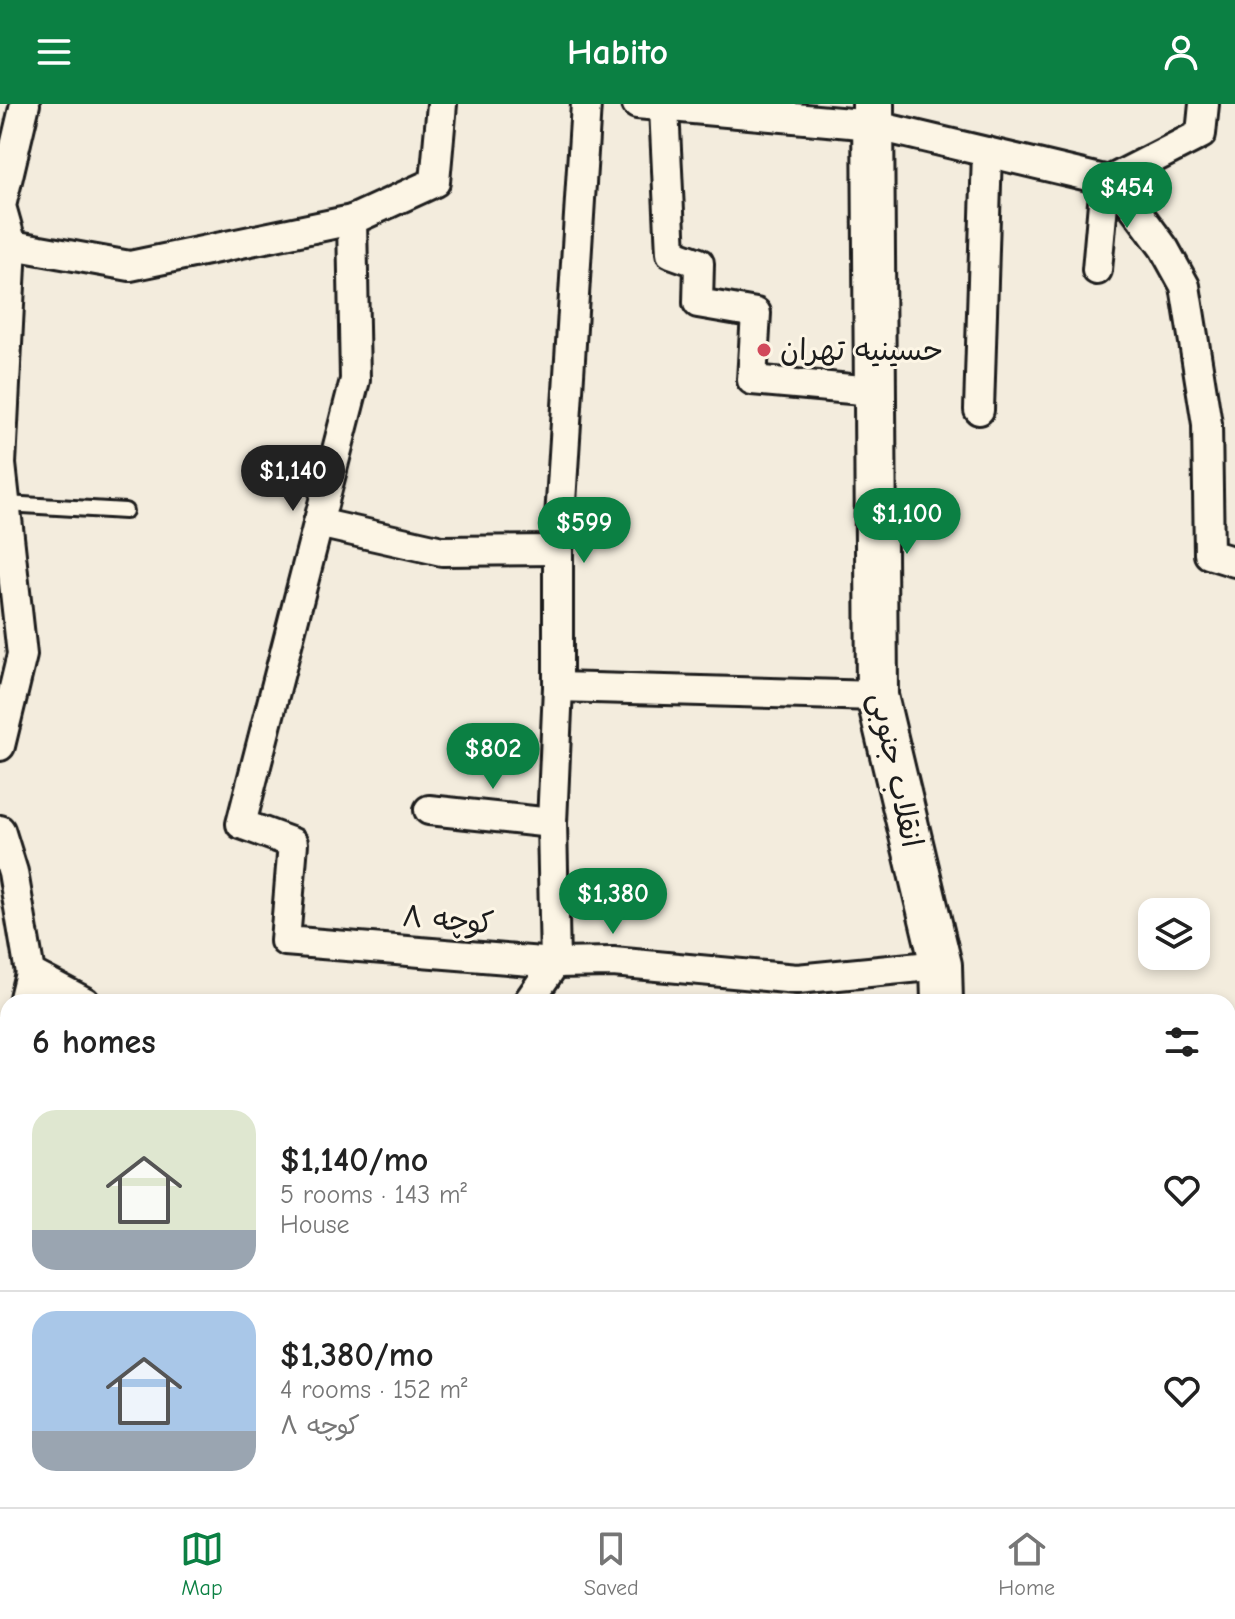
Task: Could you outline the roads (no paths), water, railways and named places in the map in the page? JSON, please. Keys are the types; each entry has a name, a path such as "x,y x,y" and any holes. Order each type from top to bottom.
{"main road":[{"name":"انقلاب جنوبی","path":"873,114 877,696 941,984"}],"street":[{"path":"0,746 22,655 1,464 12,245 1,206 25,104"},
{"path":"12,245 130,266 352,220 435,182 442,104"},
{"path":"534,994 555,963 552,823 558,687 558,550 586,104"},
{"path":"1097,270 1103,203 1109,181 1201,134 1204,104"},
{"path":"873,391 752,380 756,313 698,303 699,263 671,253 650,106 873,114 987,152 1109,181 1130,202 1156,237 1185,286 1207,424 1209,554 1235,562"},
{"path":"979,410 987,152"},
{"path":"352,220 355,380 318,523 442,551 558,550"},
{"name":"کوچه ۸","path":"318,523 241,824 293,843 285,941 555,963 613,962 797,979 941,984"},
{"path":"558,687 877,696"},
{"path":"429,810 552,823"},
{"path":"0,830 13,872 30,973 25,994"},
{"path":"30,973 70,994"}],"lane":[{"path":"6,504 125,511"}],"place":[{"name":"حسینیه تهران","path":"764,350"}]}
